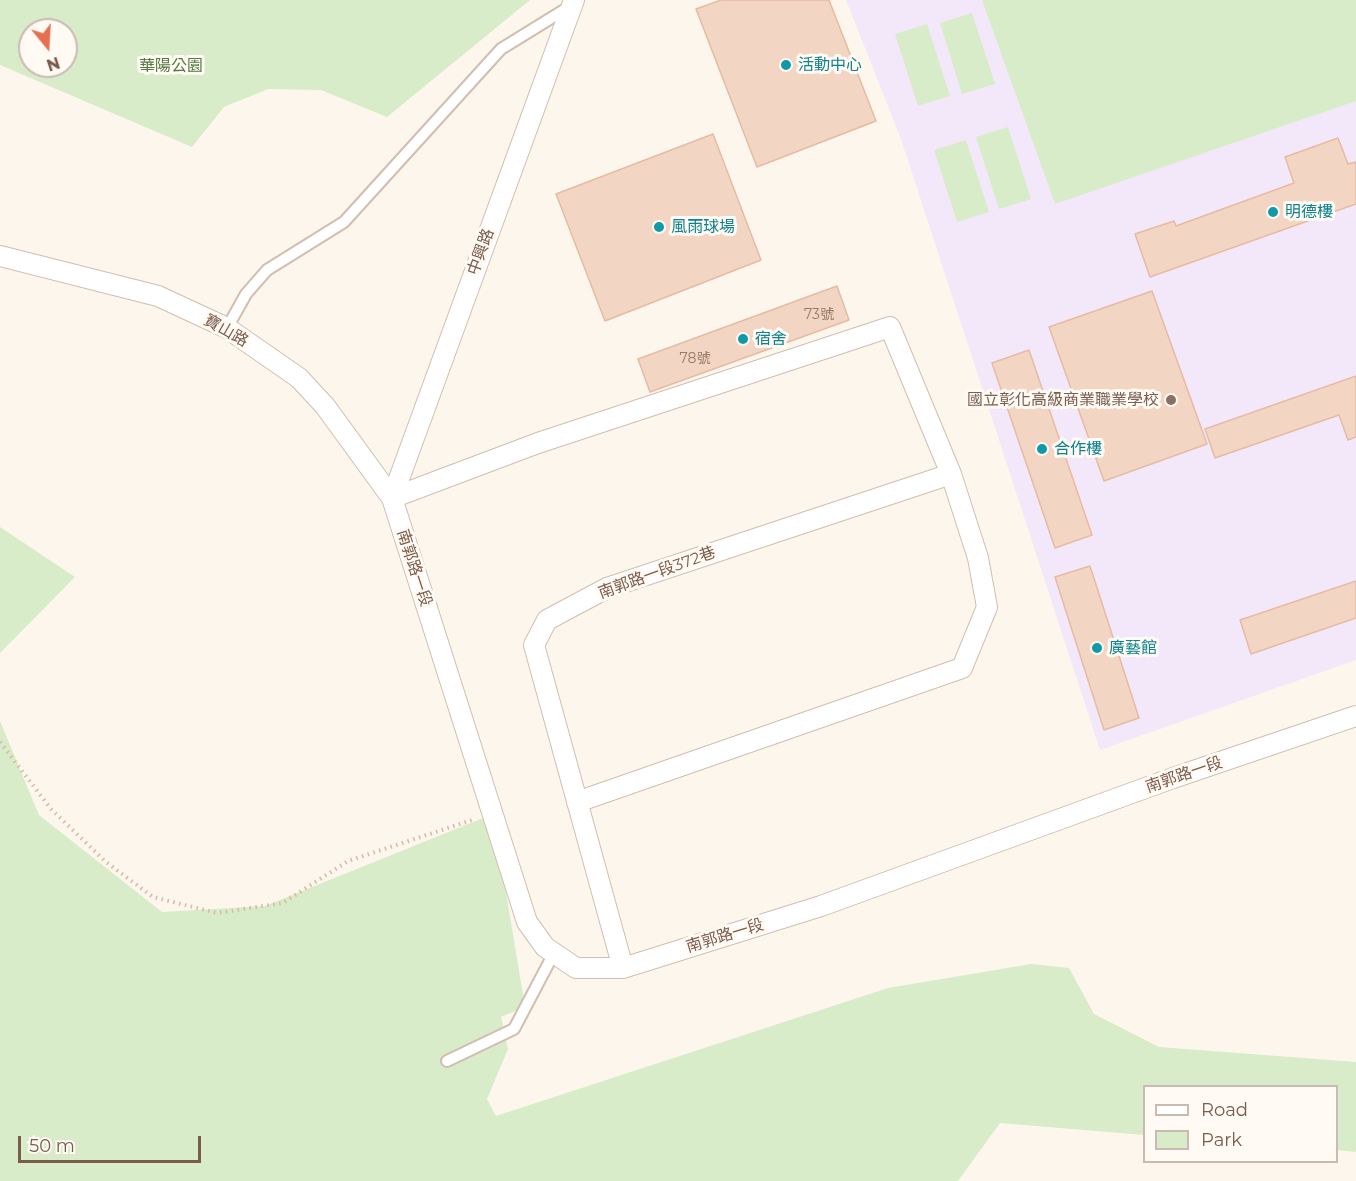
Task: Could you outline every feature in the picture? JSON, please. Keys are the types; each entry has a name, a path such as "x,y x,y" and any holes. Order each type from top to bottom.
{"street":[{"name":"中興路","path":"392,498 574,2"},
{"name":"寶山路","path":"0,256 158,296 228,328 299,378 325,406 392,498"},
{"path":"392,498 538,443 890,327 951,474 978,558 987,607 962,668 577,801"},
{"name":"南郭路一段372巷","path":"623,968 534,645 547,620 607,588 951,474"},
{"name":"南郭路一段","path":"392,498 528,922 545,947 576,968 623,968 821,906 1162,782 1356,716"}],"lane":[{"path":"228,328 246,294 267,270 344,222 501,49 574,2"},
{"path":"447,1061 514,1029 554,953"}],"path":[{"path":"0,742 51,808 106,862 153,897 218,913 283,903 348,861 493,814"}],"shaded area":[{"name":"國立彰化高級商業職業學校","path":"846,0 1356,0 1356,660 1100,750 901,139"}],"green space":[{"name":"華陽公園","path":"0,0 530,0 387,117 321,90 268,89 224,107 192,147 30,78 78,78 78,18 18,18 18,73 0,65"},
{"path":"982,0 1356,0 1356,101 1055,204"},
{"path":"972,13 995,84 962,94 940,23"},
{"path":"927,24 950,96 918,106 895,34"},
{"path":"1008,127 1031,199 999,209 976,137"},
{"path":"966,140 989,212 957,222 934,150"},
{"path":"0,527 75,577 0,653"},
{"path":"0,721 39,815 162,912 265,906 493,814 525,1007 501,1017 508,1049 487,1099 496,1116 888,988 1031,964 1069,968 1094,1014 1159,1047 1356,1062 1356,1152 1338,1150 1338,1085 1143,1085 1143,1135 1000,1123 958,1181 0,1181"}],"building":[{"name":"活動中心","path":"721,0 829,0 876,121 757,167 696,9"},
{"name":"風雨球場","path":"713,134 761,260 605,321 556,194"},
{"name":"明德樓","path":"1338,138 1348,164 1356,162 1356,204 1150,277 1135,234 1174,221 1176,226 1294,183 1285,157"},
{"name":"宿舍","path":"837,286 849,320 650,392 638,359"},
{"path":"1152,291 1207,444 1104,481 1049,327"},
{"name":"合作樓","path":"1029,350 1092,535 1055,548 992,363"},
{"path":"1356,376 1356,437 1348,440 1339,415 1215,458 1205,429"},
{"name":"廣藝館","path":"1090,566 1139,718 1104,730 1055,577"},
{"path":"1356,581 1356,618 1251,654 1240,620"}],"place":[{"name":"活動中心","path":"786,65"},
{"name":"明德樓","path":"1273,212"},
{"name":"風雨球場","path":"659,227"},
{"name":"宿舍","path":"743,339"},
{"name":"國立彰化高級商業職業學校","path":"1171,400"},
{"name":"合作樓","path":"1042,449"},
{"name":"廣藝館","path":"1097,648"}]}
